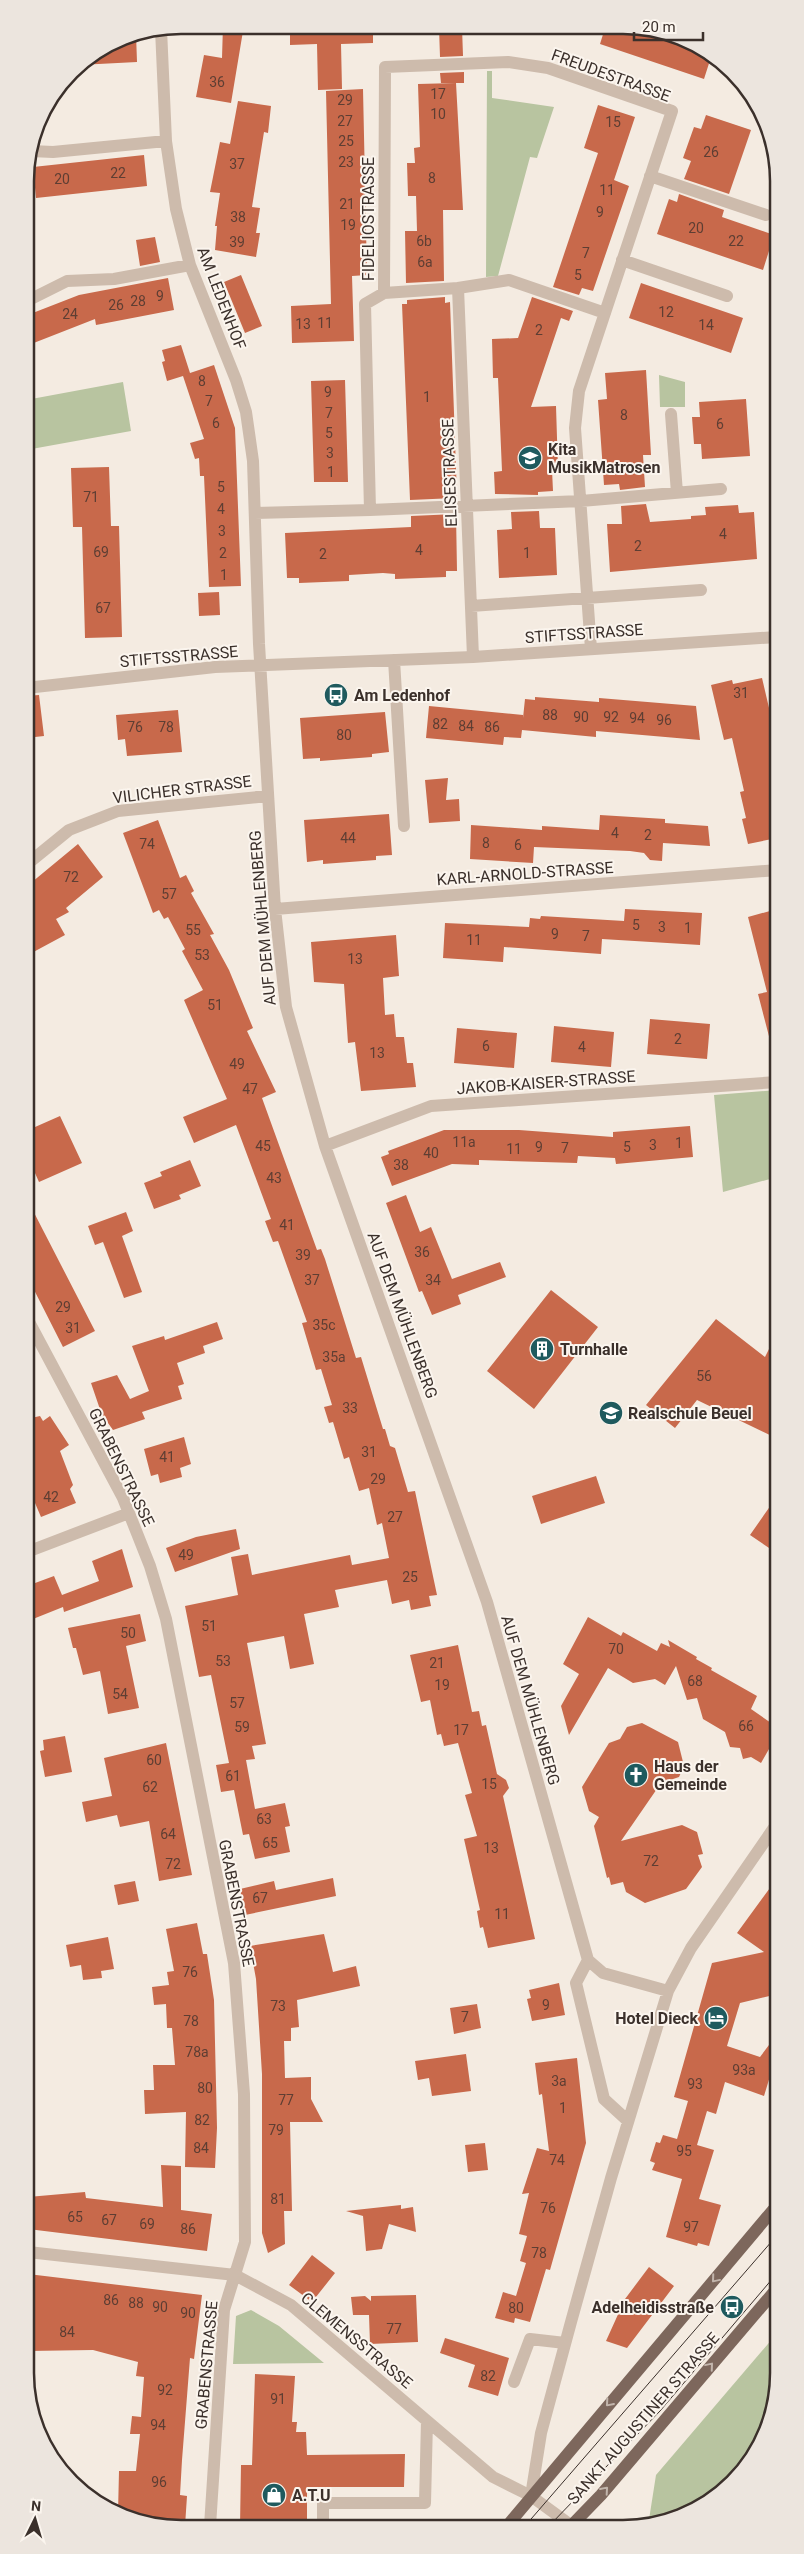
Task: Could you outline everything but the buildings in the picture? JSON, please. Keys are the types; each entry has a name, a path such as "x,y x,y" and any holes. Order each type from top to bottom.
{"main road":[{"name":"SANKT AUGUSTINER STRASSE","path":"512,2520 770,2213"},
{"name":"SANKT AUGUSTINER STRASSE","path":"577,2520 601,2495 770,2297"}],"street":[{"name":"AM LEDENHOF","path":"161,36 166,141 176,209 190,265 236,380 246,412 253,462 261,666"},
{"name":"FREUDESTRASSE","path":"385,67 508,62 548,68 672,111 579,391 575,428 591,649"},
{"name":"FIDELIOSTRASSE","path":"370,510 365,304 384,293 385,67"},
{"path":"37,151 53,152 166,141"},
{"path":"650,176 766,215"},
{"path":"622,260 727,296"},
{"path":"34,298 66,281 114,279 190,265"},
{"path":"384,293 458,288 510,280 605,313"},
{"name":"ELISESTRASSE","path":"458,288 473,657"},
{"path":"671,414 677,493"},
{"path":"256,513 581,501 721,489"},
{"path":"470,606 701,590"},
{"name":"STIFTSSTRASSE","path":"34,687 215,667 473,657 770,637"},
{"path":"394,660 404,826"},
{"name":"AUF DEM MÜHLENBERG","path":"261,666 275,909 286,1007 325,1146 487,1602 588,1960"},
{"name":"VILICHER STRASSE","path":"34,858 69,830 118,811 268,796"},
{"name":"KARL-ARNOLD-STRASSE","path":"275,909 770,871"},
{"name":"JAKOB-KAISER-STRASSE","path":"325,1146 431,1106 770,1082"},
{"name":"GRABENSTRASSE","path":"34,1331 129,1513 150,1566 166,1619 234,1963 244,2094 245,2242 224,2310 210,2520"},
{"path":"34,1549 129,1513"},
{"path":"531,2496 542,2433 565,2343 628,2121 668,1991 691,1948 770,1834"},
{"path":"628,2121 604,2099 576,1983 588,1960 603,1973 624,1981 668,1991"},
{"name":"CLEMENSSTRASSE","path":"34,2253 235,2275 291,2305 493,2477 531,2496 563,2520"},
{"path":"514,2382 530,2339 565,2343"},
{"path":"323,2520 324,2503 425,2503 427,2421"}],"green space":[{"path":"487,71 492,71 492,98 554,107 537,158 530,157 498,276 486,277"},
{"path":"659,375 685,382 685,407 660,407"},
{"path":"123,382 131,431 34,449 34,399"},
{"path":"770,1091 770,1179 723,1192 714,1095"},
{"path":"251,2310 279,2326 324,2363 233,2364 236,2316"},
{"path":"770,2342 770,2383 765,2411 755,2438 734,2470 720,2484 697,2501 670,2512 649,2517 656,2475"}],"tram line":[{"path":"530,2520 770,2243"},
{"path":"555,2520 660,2411 770,2282"}],"place":[{"name":"Kita MusikMatrosen","path":"530,458"},
{"name":"Am Ledenhof","path":"336,695"},
{"name":"Turnhalle","path":"542,1349"},
{"name":"Realschule Beuel","path":"611,1413"},
{"name":"Haus der Gemeinde","path":"636,1775"},
{"name":"Hotel Dieck","path":"716,2018"},
{"name":"Adelheidisstraße","path":"732,2307"},
{"name":"A.T.U","path":"274,2495"}]}
